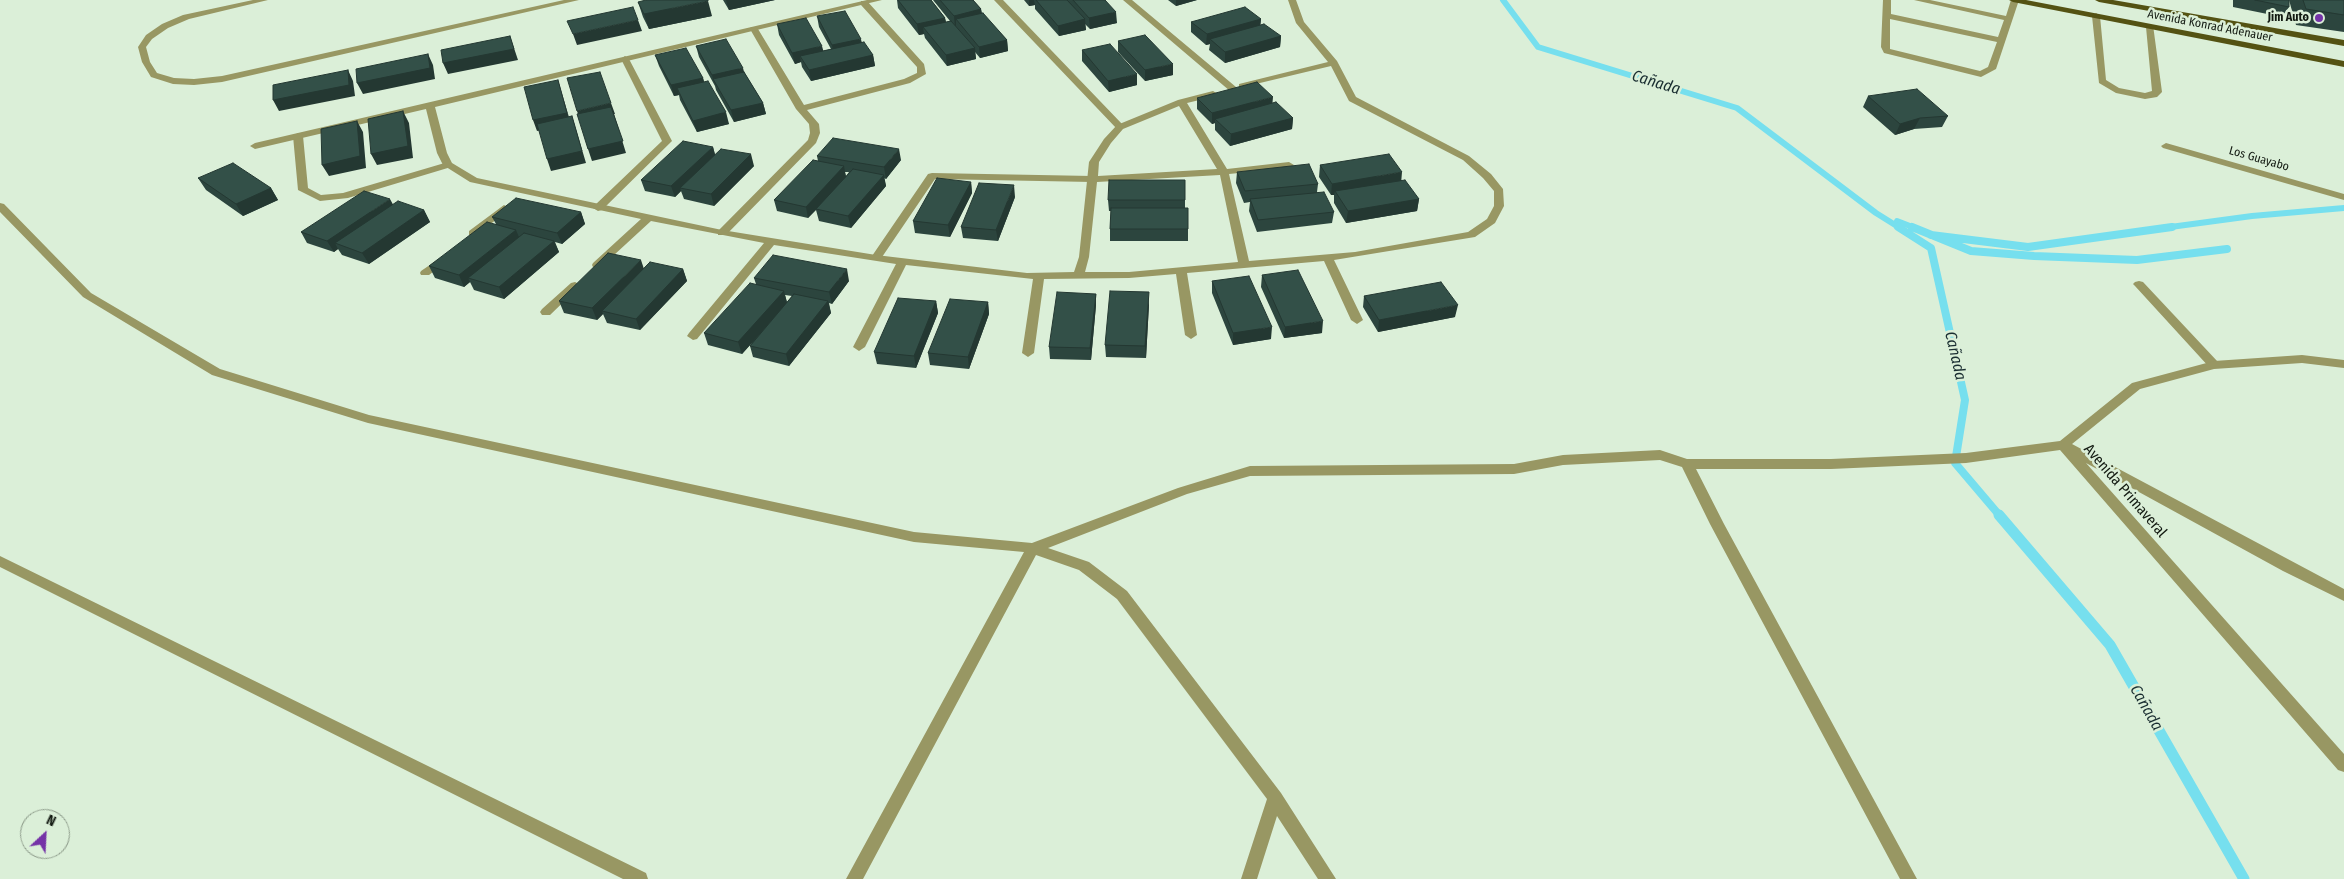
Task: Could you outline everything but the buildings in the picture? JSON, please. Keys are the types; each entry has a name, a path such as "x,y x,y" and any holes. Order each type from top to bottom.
{"main road":[{"name":"Avenida Konrad Adenauer","path":"2014,0 2344,64"},
{"name":"Avenida Konrad Adenauer","path":"2100,0 2344,43"}],"street":[{"path":"264,0 186,16 165,26 149,37 142,47 146,62 154,75 173,81 194,82 222,79 575,0"},
{"path":"254,146 878,0"},
{"path":"998,0 1120,127"},
{"path":"1127,0 1233,89"},
{"path":"430,106 442,152 448,165 474,180 722,233 876,258 1039,276 1079,274 1129,275 1354,255 1471,235 1491,222 1499,206 1499,191 1487,176 1466,158 1352,99 1334,63 1300,23 1292,0"},
{"path":"1887,0 1885,47 1887,51 1981,74 1992,69 2014,0"},
{"path":"1918,0 2009,19"},
{"path":"800,109 907,81 922,74 921,66 864,3"},
{"path":"1886,16 2002,40"},
{"path":"2096,16 2102,81 2116,90 2145,96 2154,95 2157,92 2150,27"},
{"path":"722,233 813,141 815,133 814,124 800,109 754,29"},
{"path":"598,208 667,141 625,59"},
{"path":"1079,274 1084,257 1094,162 1107,141 1120,127 1181,102 1334,63"},
{"path":"1181,102 1224,172 1244,265"},
{"path":"298,136 303,190 320,198 344,196 448,165"},
{"name":"Los Guayabo","path":"2166,146 2339,195"},
{"path":"876,258 932,176 1092,179 1224,172 1288,165"},
{"path":"463,242 524,192"},
{"path":"0,206 87,295 216,372 368,419 914,537 1033,548 1084,566 1122,595 1275,798 1328,879"},
{"path":"546,312 648,218"},
{"path":"693,336 771,241"},
{"path":"425,273 448,254"},
{"path":"1327,257 1358,320"},
{"path":"859,347 903,261"},
{"path":"1181,271 1191,335"},
{"path":"1028,353 1039,276"},
{"path":"2139,284 2214,365"},
{"name":"Avenida Primaveral","path":"2344,364 2302,359 2214,365 2136,386 2063,445 2344,765"},
{"path":"854,879 1033,548 1183,491 1250,471 1514,469 1563,460 1660,456 1687,464 1831,464 1966,458 2063,445 2181,507 2288,567 2344,595"},
{"path":"1687,464 1909,879"},
{"path":"0,561 640,879"},
{"path":"1249,879 1275,798"}],"waterway":[{"name":"Cañada","path":"1503,0 1538,47 1737,108 1876,213 1900,228"},
{"name":"Cañada","path":"2163,228 2252,216 2344,208"},
{"path":"1897,221 1915,228"},
{"name":"Cañada","path":"1898,227 1931,248 1965,400 1955,463 2000,516"},
{"path":"1912,227 1932,235"},
{"name":"Cañada","path":"1932,235 2028,247 2172,227"},
{"path":"1932,235 1971,251 2034,256 2137,260 2227,249"},
{"name":"Cañada","path":"1999,515 2110,645 2244,879"}],"place":[{"name":"Jim Auto","path":"2319,18"}]}
